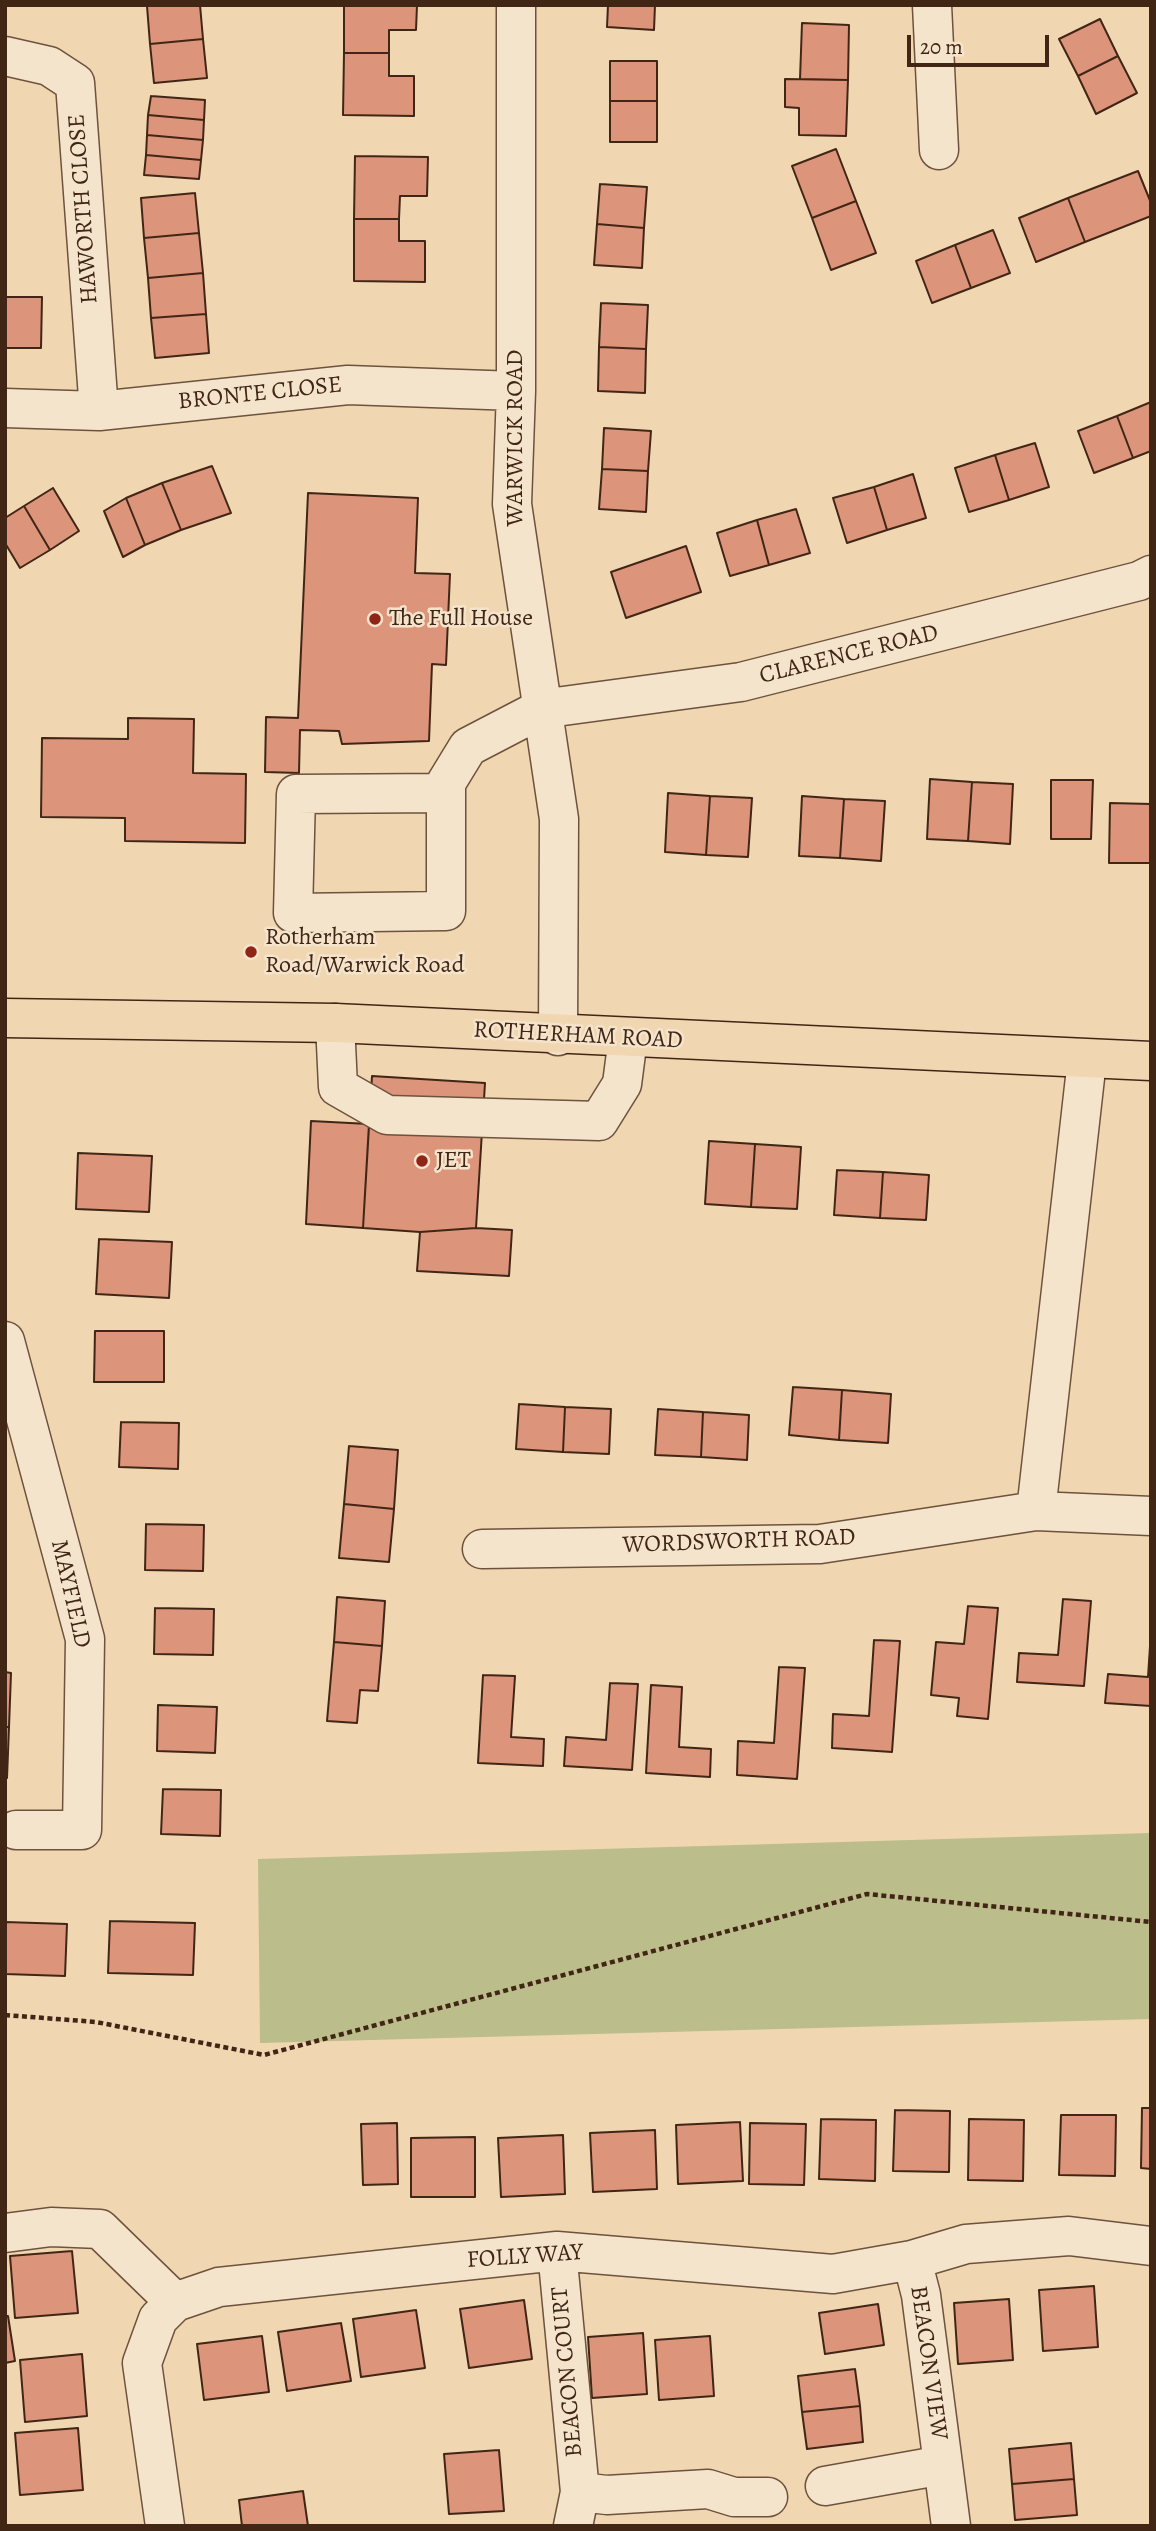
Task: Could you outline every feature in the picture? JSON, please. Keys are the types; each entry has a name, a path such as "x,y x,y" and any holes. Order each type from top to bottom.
{"main road":[{"name":"ROTHERHAM ROAD","path":"5,1018 335,1023 558,1036 1151,1061"}],"street":[{"name":"WARWICK ROAD","path":"516,5 516,391 512,504 559,820 558,1036"},
{"path":"932,5 939,150"},
{"name":"HAWORTH CLOSE","path":"5,56 50,66 75,83 99,411"},
{"name":"BRONTE CLOSE","path":"5,408 99,411 348,385 516,391"},
{"name":"CLARENCE ROAD","path":"445,793 446,783 468,747 541,709 741,682 1147,588"},
{"path":"296,793 445,793 446,911 293,913 296,793"},
{"path":"335,1023 338,1087 387,1115 598,1121 622,1084 628,1038"},
{"path":"1036,1511 1087,1060"},
{"name":"MAYFIELD","path":"5,1341 85,1639 82,1830 16,1830"},
{"name":"WORDSWORTH ROAD","path":"482,1549 820,1544 1036,1511 1151,1516"},
{"path":"5,2234 51,2227 100,2229 175,2302 158,2319 142,2362 165,2526"},
{"name":"FOLLY WAY","path":"175,2302 219,2287 557,2251 833,2274 912,2260 966,2244 1069,2236 1151,2246"},
{"name":"BEACON COURT","path":"557,2251 576,2509 607,2495 708,2489 734,2497 768,2497"},
{"name":"BEACON VIEW","path":"912,2260 921,2295 951,2526"},
{"name":"BEACON VIEW","path":"825,2486 943,2465"}],"path":[{"path":"5,2015 96,2022 264,2055 867,1894 1151,1922"}],"green space":[{"path":"1151,1833 1151,2019 260,2043 258,1859"}],"building":[{"path":"200,5 203,39 150,44 147,6"},
{"path":"344,5 417,5 416,30 389,30 389,53 344,53"},
{"path":"608,5 655,5 654,30 607,27"},
{"path":"1100,19 1118,56 1078,76 1059,39"},
{"path":"802,23 849,25 848,80 800,79"},
{"path":"203,39 207,78 154,83 150,44"},
{"path":"344,53 389,53 389,76 414,76 414,116 343,115"},
{"path":"1118,56 1137,93 1096,114 1078,76"},
{"path":"610,61 657,61 657,101 610,101"},
{"path":"785,79 848,80 846,136 799,135 799,108 785,107"},
{"path":"151,96 205,100 204,120 148,115"},
{"path":"610,101 657,101 657,142 610,142"},
{"path":"148,115 204,120 203,140 147,135"},
{"path":"147,135 203,140 201,160 146,155"},
{"path":"836,149 856,201 812,218 792,166"},
{"path":"146,155 201,160 199,179 144,175"},
{"path":"355,156 428,157 427,196 400,196 399,219 354,219"},
{"path":"1138,171 1151,203 1151,216 1085,242 1068,198"},
{"path":"600,184 647,187 644,228 597,224"},
{"path":"195,193 199,233 144,238 141,198"},
{"path":"1068,198 1085,242 1036,262 1019,218"},
{"path":"856,201 876,253 831,270 812,218"},
{"path":"354,219 399,219 399,241 425,241 425,282 354,281"},
{"path":"597,224 644,228 642,268 594,265"},
{"path":"993,230 1010,273 971,288 955,245"},
{"path":"199,233 203,273 148,278 144,238"},
{"path":"955,245 971,288 932,303 916,261"},
{"path":"203,273 206,314 151,318 148,278"},
{"path":"5,297 42,297 41,348 5,348"},
{"path":"601,303 648,305 646,349 599,347"},
{"path":"206,314 209,353 155,358 151,318"},
{"path":"599,347 646,349 645,393 598,391"},
{"path":"1151,402 1151,451 1133,458 1117,416"},
{"path":"1117,416 1133,458 1094,473 1078,431"},
{"path":"604,428 651,431 648,471 602,469"},
{"path":"1035,443 1049,487 1009,500 995,455"},
{"path":"995,455 1009,500 969,512 955,468"},
{"path":"212,466 231,513 181,530 162,483"},
{"path":"602,469 648,471 646,512 599,509"},
{"path":"913,474 926,518 887,530 874,487"},
{"path":"162,483 181,530 145,545 126,498"},
{"path":"874,487 887,530 847,543 833,498"},
{"path":"53,488 79,531 50,550 24,506"},
{"name":"The Full House","path":"308,493 418,498 415,573 450,574 446,665 432,664 429,741 342,744 339,731 300,730 299,773 265,772 266,717 298,718"},
{"path":"126,498 145,545 123,557 104,511"},
{"path":"24,506 50,550 20,568 5,543 5,518"},
{"path":"796,509 810,553 769,565 757,520"},
{"path":"757,520 769,565 730,576 717,533"},
{"path":"686,546 701,592 626,618 611,572"},
{"path":"128,718 194,719 193,773 246,774 245,843 125,841 125,818 41,817 42,738 128,739"},
{"path":"930,779 972,782 968,841 927,839"},
{"path":"1051,780 1093,780 1091,839 1051,839"},
{"path":"972,782 1013,784 1010,844 968,841"},
{"path":"668,793 710,796 706,855 665,852"},
{"path":"710,796 752,798 748,857 706,855"},
{"path":"802,796 844,799 840,858 799,856"},
{"path":"844,799 885,801 881,861 840,858"},
{"path":"1110,803 1151,804 1151,863 1109,863"},
{"path":"372,1076 485,1083 476,1228 420,1232 363,1228"},
{"path":"311,1121 369,1124 363,1228 306,1224"},
{"path":"709,1141 755,1144 751,1207 705,1204"},
{"path":"755,1144 801,1147 797,1209 751,1207"},
{"path":"78,1153 152,1156 149,1212 76,1209"},
{"path":"837,1170 883,1172 880,1218 834,1215"},
{"path":"883,1172 929,1175 926,1220 880,1218"},
{"path":"476,1228 512,1230 509,1276 417,1271 420,1232"},
{"path":"99,1239 172,1242 169,1298 96,1294"},
{"path":"95,1331 164,1331 164,1382 94,1382"},
{"path":"793,1387 842,1390 839,1440 789,1435"},
{"path":"842,1390 891,1394 888,1443 839,1440"},
{"path":"519,1404 565,1407 563,1452 516,1449"},
{"path":"565,1407 611,1409 609,1454 563,1452"},
{"path":"658,1409 703,1412 701,1457 655,1455"},
{"path":"703,1412 749,1415 747,1460 701,1457"},
{"path":"121,1422 179,1423 178,1469 119,1467"},
{"path":"349,1446 398,1450 394,1509 344,1504"},
{"path":"344,1504 394,1509 389,1562 339,1558"},
{"path":"146,1524 204,1525 203,1571 145,1570"},
{"path":"337,1597 385,1601 382,1646 334,1642"},
{"path":"1063,1599 1091,1601 1084,1686 1017,1682 1019,1653 1058,1655"},
{"path":"968,1606 998,1608 988,1719 957,1716 959,1698 931,1695 936,1642 964,1644"},
{"path":"155,1608 214,1609 213,1655 154,1654"},
{"path":"1151,1631 1151,1706 1105,1703 1108,1674 1148,1677"},
{"path":"874,1640 900,1641 892,1752 832,1748 833,1714 869,1716"},
{"path":"334,1642 382,1646 378,1691 360,1690 357,1723 327,1721"},
{"path":"779,1667 805,1668 797,1779 737,1775 738,1741 774,1743"},
{"path":"5,1672 11,1673 9,1727 5,1727"},
{"path":"483,1675 515,1676 511,1737 544,1739 543,1766 478,1763"},
{"path":"610,1683 638,1684 632,1770 564,1766 566,1737 606,1740"},
{"path":"651,1685 682,1687 679,1747 711,1749 710,1777 646,1773"},
{"path":"158,1705 217,1707 215,1753 157,1751"},
{"path":"5,1727 9,1727 7,1778 5,1777"},
{"path":"163,1789 221,1790 220,1836 161,1834"},
{"path":"110,1921 195,1923 193,1975 108,1973"},
{"path":"5,1922 67,1924 65,1976 5,1974"},
{"path":"1142,2108 1151,2108 1151,2169 1141,2168"},
{"path":"895,2110 950,2111 949,2172 893,2171"},
{"path":"1061,2115 1116,2115 1115,2176 1059,2175"},
{"path":"821,2119 876,2120 875,2181 819,2179"},
{"path":"969,2119 1024,2120 1023,2181 968,2180"},
{"path":"740,2122 743,2181 678,2184 676,2125"},
{"path":"397,2123 398,2184 363,2185 361,2124"},
{"path":"750,2123 806,2124 804,2185 749,2184"},
{"path":"655,2130 657,2189 593,2192 590,2133"},
{"path":"563,2135 565,2194 501,2197 498,2138"},
{"path":"475,2137 475,2197 411,2197 411,2138"},
{"path":"72,2251 78,2313 15,2318 10,2256"},
{"path":"1094,2286 1098,2347 1043,2351 1039,2290"},
{"path":"1009,2299 1013,2360 958,2364 954,2303"},
{"path":"524,2300 532,2359 469,2368 460,2309"},
{"path":"878,2304 884,2345 825,2354 819,2313"},
{"path":"416,2310 425,2368 361,2377 353,2319"},
{"path":"5,2316 8,2316 15,2361 5,2363"},
{"path":"341,2323 351,2381 287,2391 278,2332"},
{"path":"643,2333 647,2394 592,2398 588,2337"},
{"path":"262,2336 269,2392 204,2400 197,2344"},
{"path":"710,2336 714,2396 659,2400 655,2340"},
{"path":"82,2354 87,2416 25,2422 20,2360"},
{"path":"855,2369 860,2406 802,2412 798,2376"},
{"path":"860,2406 863,2442 807,2449 802,2412"},
{"path":"78,2428 83,2490 20,2495 15,2433"},
{"path":"1071,2443 1074,2479 1012,2484 1009,2449"},
{"path":"499,2450 504,2511 449,2514 444,2454"},
{"path":"1074,2479 1077,2515 1015,2520 1012,2484"},
{"path":"303,2491 308,2526 242,2526 239,2500"}],"place":[{"name":"The Full House","path":"375,619"},
{"name":"Rotherham Road/Warwick Road","path":"251,952"},
{"name":"JET","path":"422,1161"}]}
